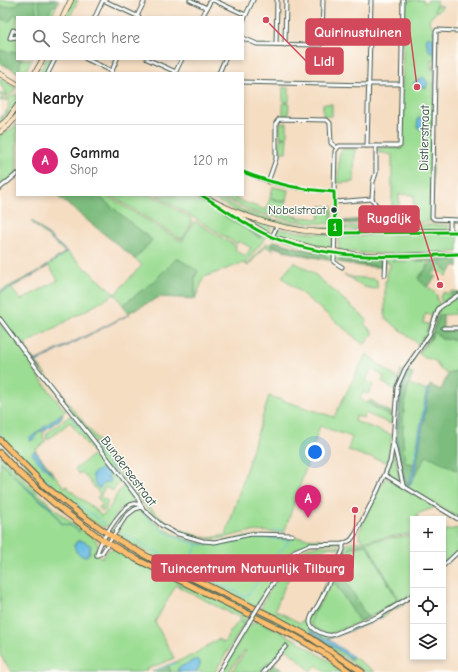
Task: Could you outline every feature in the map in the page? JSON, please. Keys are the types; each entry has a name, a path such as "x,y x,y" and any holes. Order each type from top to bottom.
{"main road":[{"path":"0,440 45,486 80,514 113,537 150,558 308,636 362,672"},
{"path":"0,452 19,473 61,509 108,544 294,636 325,654 350,672"}],"street":[{"path":"63,16 71,0"},
{"path":"95,16 103,0 136,16"},
{"path":"138,16 145,0"},
{"path":"190,0 206,8"},
{"path":"202,16 210,1 213,0 246,16"},
{"path":"244,19 253,0"},
{"path":"276,44 277,0"},
{"path":"286,0 287,45"},
{"path":"244,38 256,44 320,45 322,41 323,0"},
{"path":"367,146 370,0"},
{"path":"336,148 345,145 400,146 402,0"},
{"path":"370,26 402,27"},
{"path":"16,32 12,30 10,38 16,37"},
{"name":"Distlerstraat","path":"458,31 437,30 436,32 432,217 434,219 458,220"},
{"path":"36,72 43,60"},
{"path":"38,72 43,60"},
{"path":"48,72 54,60"},
{"path":"88,60 111,72 117,60"},
{"path":"149,60 175,72 181,60"},
{"path":"219,72 225,60"},
{"path":"0,74 16,83"},
{"path":"244,82 401,84"},
{"path":"0,126 8,119 16,107"},
{"path":"0,132 16,117"},
{"path":"268,182 276,159 276,123 279,119 327,120 330,123 331,143 336,148"},
{"path":"376,146 376,173 373,182 372,199 378,208"},
{"path":"336,148 334,192 334,262 342,267"},
{"path":"244,172 268,182 297,189 334,192"},
{"path":"0,188 16,175"},
{"path":"203,196 272,237 313,248 360,255 386,256 458,254"},
{"path":"335,202 372,199"},
{"path":"216,203 244,215 277,226 300,230 335,233 458,232"},
{"path":"450,220 450,231"},
{"path":"272,237 277,226"},
{"path":"385,275 386,256"},
{"path":"219,672 287,561 295,551 308,545 342,544 351,540 356,533 390,462 397,387 405,370 429,335 439,308 458,295"},
{"name":"Bundersestraat","path":"0,319 137,497 142,508 155,520 170,530 183,536 203,541 215,542 251,534 292,535"},
{"path":"443,328 458,328"},
{"path":"393,442 403,485"},
{"path":"385,475 458,519"},
{"path":"136,504 140,505 142,508 137,508 126,516 102,553 97,555 107,533 117,518 129,505 136,504"},
{"path":"342,544 343,550 319,603 311,616 310,622 313,628 327,636 332,635 379,616 410,597"},
{"path":"446,563 458,552"},
{"path":"263,672 286,646"}],"green space":[{"path":"0,0 56,0 55,5 57,5 52,16 16,16 16,60 32,60 26,72 17,72 0,61"},
{"path":"23,0 35,0 37,16 18,16 14,14 11,20 0,20 0,7 14,6"},
{"path":"38,0 59,0 57,5 52,6 47,16 41,16"},
{"path":"73,0 78,0 70,16 65,16"},
{"path":"404,0 423,0 425,3 428,0 437,0 435,8 438,4 439,6 443,6 437,12 435,9 436,12 429,20 431,26 434,26 434,31 432,31 432,33 435,33 434,63 431,59 431,70 434,64 433,129 431,120 431,133 433,130 432,184 430,185 432,185 431,220 449,222 428,221 402,223 403,220 413,220 414,195 399,194 399,213 394,213 394,211 387,212 387,220 394,220 394,223 339,224 339,221 378,218 378,210 380,208 392,208 392,155 378,152 378,148 399,148 400,150","holes":["377,219 378,222 340,222"]},
{"path":"0,50 12,53 12,51 16,52 16,60 21,60 19,72 17,72 0,63"},
{"path":"46,60 52,60 46,72 40,72"},
{"path":"0,78 16,88 8,96 0,96 0,93 7,94 0,84"},
{"path":"283,87 289,88 289,102 283,102"},
{"path":"16,94 16,104 10,114 0,124 0,120 9,112 8,111 0,118 8,109 9,100 0,101 0,99 9,98"},
{"path":"283,103 289,103 288,116 283,116"},
{"path":"323,104 332,104 332,116 323,116"},
{"path":"280,123 287,123 287,137 280,137"},
{"path":"16,125 16,172 14,173 16,172 16,175 7,180 6,183 5,182 0,185 0,134 8,132"},
{"path":"281,138 287,138 286,152 280,152"},
{"path":"342,149 355,149 354,182 338,183 339,155"},
{"path":"273,187 288,190 286,201 280,201 270,197"},
{"path":"57,196 98,196 152,240 135,259"},
{"path":"98,196 108,196 181,241 194,222 196,222 236,246 235,249 245,256 251,248 239,241 237,244 158,196 193,196 260,238 262,236 200,196 267,236 245,263 247,265 266,243 269,245 275,241 295,247 274,242 271,245 292,252 327,259 325,254 308,250 333,255 333,261 292,253 271,246 274,251 265,246 248,266 243,263 204,277 195,299 195,277 177,258 154,281 123,305 115,294 142,265 135,259 152,240"},
{"path":"112,196 154,196 192,219 192,222 181,239"},
{"path":"193,196 199,196 252,229 262,236 261,238"},
{"path":"208,196 215,196 245,211 273,219 273,223 234,210"},
{"path":"220,196 236,196 235,199 266,210 270,198 280,202 286,202 284,214 299,217 298,222 252,211"},
{"path":"320,206 332,206 332,224 300,222 301,217 319,219"},
{"path":"246,219 271,227 269,233"},
{"path":"378,219 378,223 339,223 339,222"},
{"path":"276,220 301,225 331,228 320,231 304,229 275,224"},
{"path":"32,221 115,294 24,345 29,352 28,354 0,318 0,293 8,289 0,291 41,270 65,252 31,222","holes":["49,266 58,280 21,300 11,288"]},
{"path":"402,225 449,225 447,230 404,231 404,229 402,229"},
{"path":"394,226 394,231 349,230 339,227"},
{"path":"279,229 328,234 332,236 331,246 298,244 275,236 276,230"},
{"path":"458,233 458,252 383,254 339,250 338,240 342,237 372,234"},
{"path":"276,242 325,254 328,259 292,252 271,245"},
{"path":"339,255 380,258 381,260 385,260 385,263 384,261 345,258 340,259 339,261 360,265 384,266 385,268 360,266 337,262 337,257"},
{"path":"458,257 458,259 418,261 419,259"},
{"path":"177,258 198,271 195,277 195,299 160,297 128,313 123,305 154,281"},
{"path":"345,258 384,261 384,266 360,265 339,261 339,259"},
{"path":"388,258 417,258 395,259 392,261 417,261 417,263 420,262 418,261 458,259 427,262 428,266 418,278 437,295 437,300 440,304 434,315 429,332 419,347 417,346 419,346 424,337 423,336 418,344 385,318 385,281 387,281 387,269 390,268 390,263 387,263","holes":["438,305 432,315 429,328 426,332 428,324 423,323 425,314 430,315"]},
{"path":"458,260 458,267 455,265 449,273 440,264 432,273 436,277 427,287 418,279 432,262"},
{"path":"294,262 312,272 367,320 364,324 373,332 373,334 364,345 282,277"},
{"path":"440,264 449,273 446,276 438,270 433,275 431,273"},
{"path":"344,275 377,280 377,288 364,287 361,284 355,283 353,279"},
{"path":"453,291 455,292 445,300 458,291 458,293 444,303 442,302 440,297 444,292 448,294"},
{"path":"458,297 458,309 455,309 455,312 458,312 458,314 440,315 432,335 419,353 430,340 435,331 441,339 458,340 458,370 449,375 441,391 448,374 440,369 435,361 425,358 418,353 432,332 439,310"},
{"path":"130,314 36,362 108,453 144,502 163,519 175,526 194,535 207,538 226,535 269,396 334,417 366,354 398,379 401,370 402,372 395,390 382,382 384,377 372,369 366,380 373,385 368,394 363,392 360,399 392,417 391,424 365,413 363,418 356,416 354,421 392,435 388,461 386,462 367,457 348,450 352,437 320,426 284,533 253,532 210,539 191,536 173,528 149,511 143,504 29,356 31,356 35,361"},
{"path":"440,315 443,315 443,330 458,330 458,340 441,339 435,332 429,340"},
{"path":"0,321 4,329 7,329 35,367 33,369 35,372 62,407 67,410 63,412 62,418 44,431 43,437 45,442 35,450 64,487 67,486 71,491 94,508 101,516 109,509 118,493 125,485 129,488 135,498 133,502 121,509 109,526 102,527 91,520 51,489 0,439"},
{"path":"407,369 409,371 402,394 398,440 399,455 404,480 409,486 427,453 458,471 458,517 451,513 458,518 408,488 402,477 395,443 401,387"},
{"path":"458,370 458,471 427,455 409,486 408,486 414,477 430,385 441,390 448,374"},
{"path":"409,371 413,374 404,407 403,446 405,460 401,461 398,447 398,418 401,396"},
{"path":"407,383 427,391 414,466 405,463 401,433 402,413"},
{"path":"370,400 392,413 392,417 367,403"},
{"path":"71,415 123,481 115,487 113,491 105,487 100,497 108,501 105,510 102,511 99,507 103,505 97,497 100,494 82,472 79,474 75,469 94,454 70,422 47,440 46,438 47,433"},
{"path":"0,445 22,468 46,489 96,528 95,529 49,496 18,468 1,449"},
{"path":"394,450 400,482 387,474"},
{"path":"0,455 36,492 75,525 95,538 98,545 95,553 102,558 108,550 115,549 141,565 143,564 249,616 248,618 245,616 245,624 239,620 242,615 236,616 179,587 177,585 181,586 176,584 155,622 174,658 141,672 12,672 0,655 0,462 6,467 0,461","holes":["77,541 91,548 89,554 74,545"]},
{"path":"401,462 414,464 412,477 408,484 404,479"},
{"path":"387,478 436,507 417,514 417,516 410,516 410,534 365,541 359,538 359,532 384,480"},
{"path":"132,506 134,507 125,516 115,531 112,530 124,512"},
{"path":"138,509 142,510 157,524 173,534 196,542 211,544 255,536 281,538 294,537 341,541 339,543 310,543 294,550 287,558 256,607 176,568 121,538 119,529 123,522 129,515"},
{"path":"458,528 458,552 446,562 446,552 446,530"},
{"path":"410,535 410,596 377,615 330,634 325,633 312,624 312,617 329,586 345,551 346,545 352,541 365,542","holes":["339,569 368,617 359,621 333,580"]},
{"path":"367,544 400,601 359,621 333,580 339,569 367,617 398,601 367,545 348,550 351,545"},
{"path":"121,546 157,565 174,571 253,610 252,612 140,558 120,547"},
{"path":"315,546 339,546 342,548 342,550 328,580 341,552 339,548 330,548 315,552 303,559 297,565 288,580 275,610 300,623 313,610 326,581 327,583 318,602 310,625 323,635 329,637 406,604 387,613 387,615 383,617 326,639 310,629 309,630 351,659 353,657 352,656 375,672 366,672 308,634 261,609 274,583 292,557 299,552"},
{"path":"258,613 302,635 358,672 349,670 337,660 298,636 257,615"},
{"path":"255,619 298,641 346,672 324,672 317,665 311,671 285,648 263,672 269,661 260,672 231,672 245,653 245,650 228,672 221,672 249,625 257,622 254,620"},
{"path":"239,621 244,624 215,672 196,672 200,663 198,660 186,664 177,670 178,672 171,672 168,665 191,656 218,639 224,643 230,632"},
{"path":"274,663 284,672 267,672"},
{"path":"168,665 171,672 152,672"}],"water":[{"path":"426,37 433,37 433,52 430,52 427,46"},
{"path":"424,77 428,83 426,88 413,84 414,82"},
{"path":"423,117 425,121 424,128 420,129 417,127 418,118"},
{"path":"32,221 67,252 47,266 66,252"},
{"path":"130,314 36,362 41,371 31,357 35,361"},
{"path":"427,388 429,389 414,477 408,486 406,482 408,484 412,475"},
{"path":"402,390 399,418 399,411"},
{"path":"62,413 60,418 43,431 38,432 33,440 30,441 30,438"},
{"path":"398,433 398,446 399,457 397,446"},
{"path":"35,451 54,477 34,457 32,453"},
{"path":"0,461 26,487 51,508 62,524 52,510 28,490"},
{"path":"105,467 109,470 109,476 107,478 111,478 111,482 104,483 99,489 95,484 92,474"},
{"path":"79,540 91,546 87,556 82,556 76,552 74,545"},
{"path":"383,616 358,628 328,639 352,656 352,659 309,630 310,629 326,639"},
{"path":"194,660 198,660 200,662 196,672 178,672 178,668"}],"waterway":[{"path":"70,416 86,435"},
{"path":"89,439 121,480"},
{"path":"25,460 60,492 104,523"},
{"path":"125,487 133,499"},
{"path":"143,514 155,525"},
{"path":"160,529 183,540 209,546"},
{"path":"275,530 283,531"},
{"path":"124,534 186,568 245,596 248,595 279,552 290,541 269,538 252,538 216,546"},
{"path":"186,567 197,545"},
{"path":"155,670 176,663"}],"transit line":[{"name":"1","path":"244,172 288,186 334,192 335,233 458,232"},
{"name":"1","path":"203,196 263,233 285,242 309,249 359,256 458,254"}],"place":[{"name":"Lidl","path":"266,20"},
{"name":"Quirinustuinen","path":"417,87"},
{"name":"Nobelstraat","path":"334,210"},
{"name":"Rugdijk","path":"440,285"},
{"name":"Tuincentrum Natuurlijk Tilburg","path":"355,510"},
{"name":"Gamma","path":"308,518"}]}
